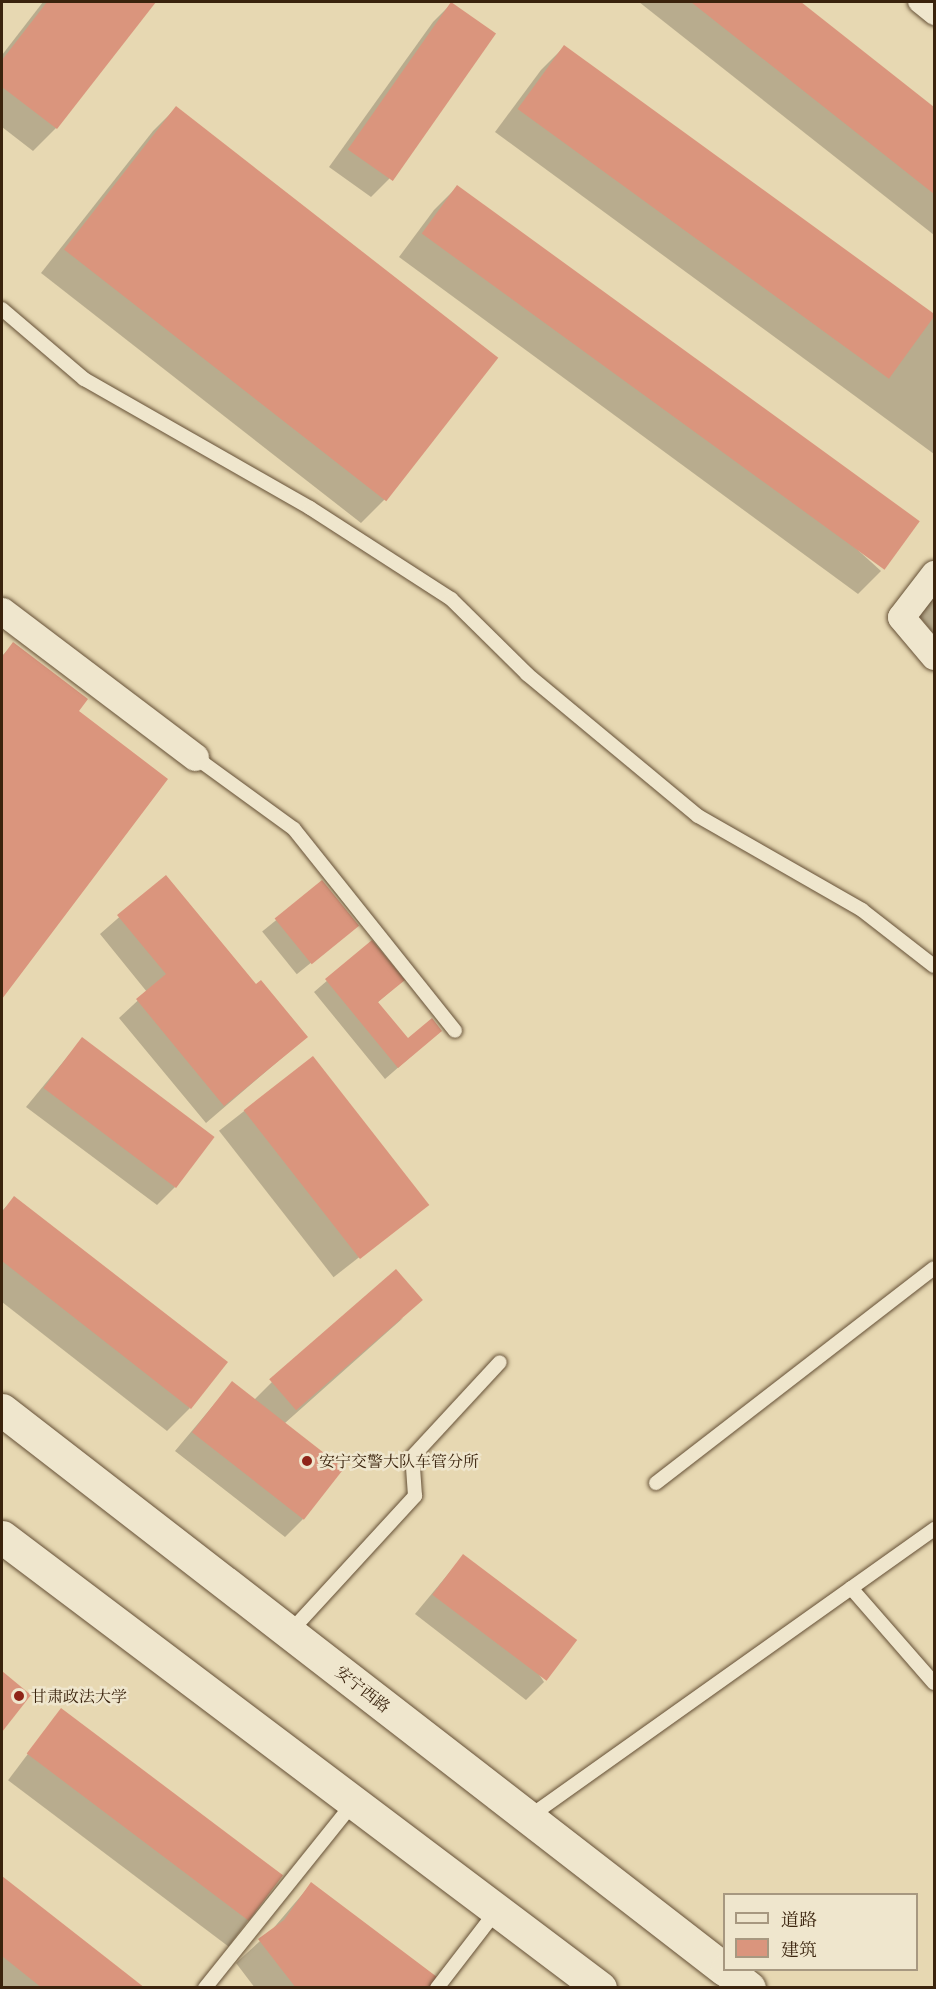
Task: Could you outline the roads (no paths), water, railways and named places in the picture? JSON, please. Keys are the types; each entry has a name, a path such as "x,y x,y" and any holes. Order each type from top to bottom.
{"main road":[{"name":"安宁西路","path":"2,1410 723,1967"},
{"path":"2,1537 600,1988"},
{"name":"安宁西路","path":"728,1971 749,1988"}],"street":[{"path":"918,2 934,15"},
{"path":"934,574 901,617 934,656"},
{"path":"2,611 195,757"}],"lane":[{"path":"2,309 84,379 310,508 451,598 527,674 698,816 862,910 934,966"},
{"path":"195,757 294,829 455,1031"},
{"path":"656,1484 934,1268"},
{"path":"290,1632 415,1496 412,1457 500,1362"},
{"path":"529,1817 934,1529"},
{"path":"851,1588 934,1683"},
{"path":"206,1988 353,1803"},
{"path":"437,1988 497,1910"}],"place":[{"name":"安宁交警大队车管分所","path":"307,1461"},
{"name":"甘肃政法大学","path":"19,1696"}]}
